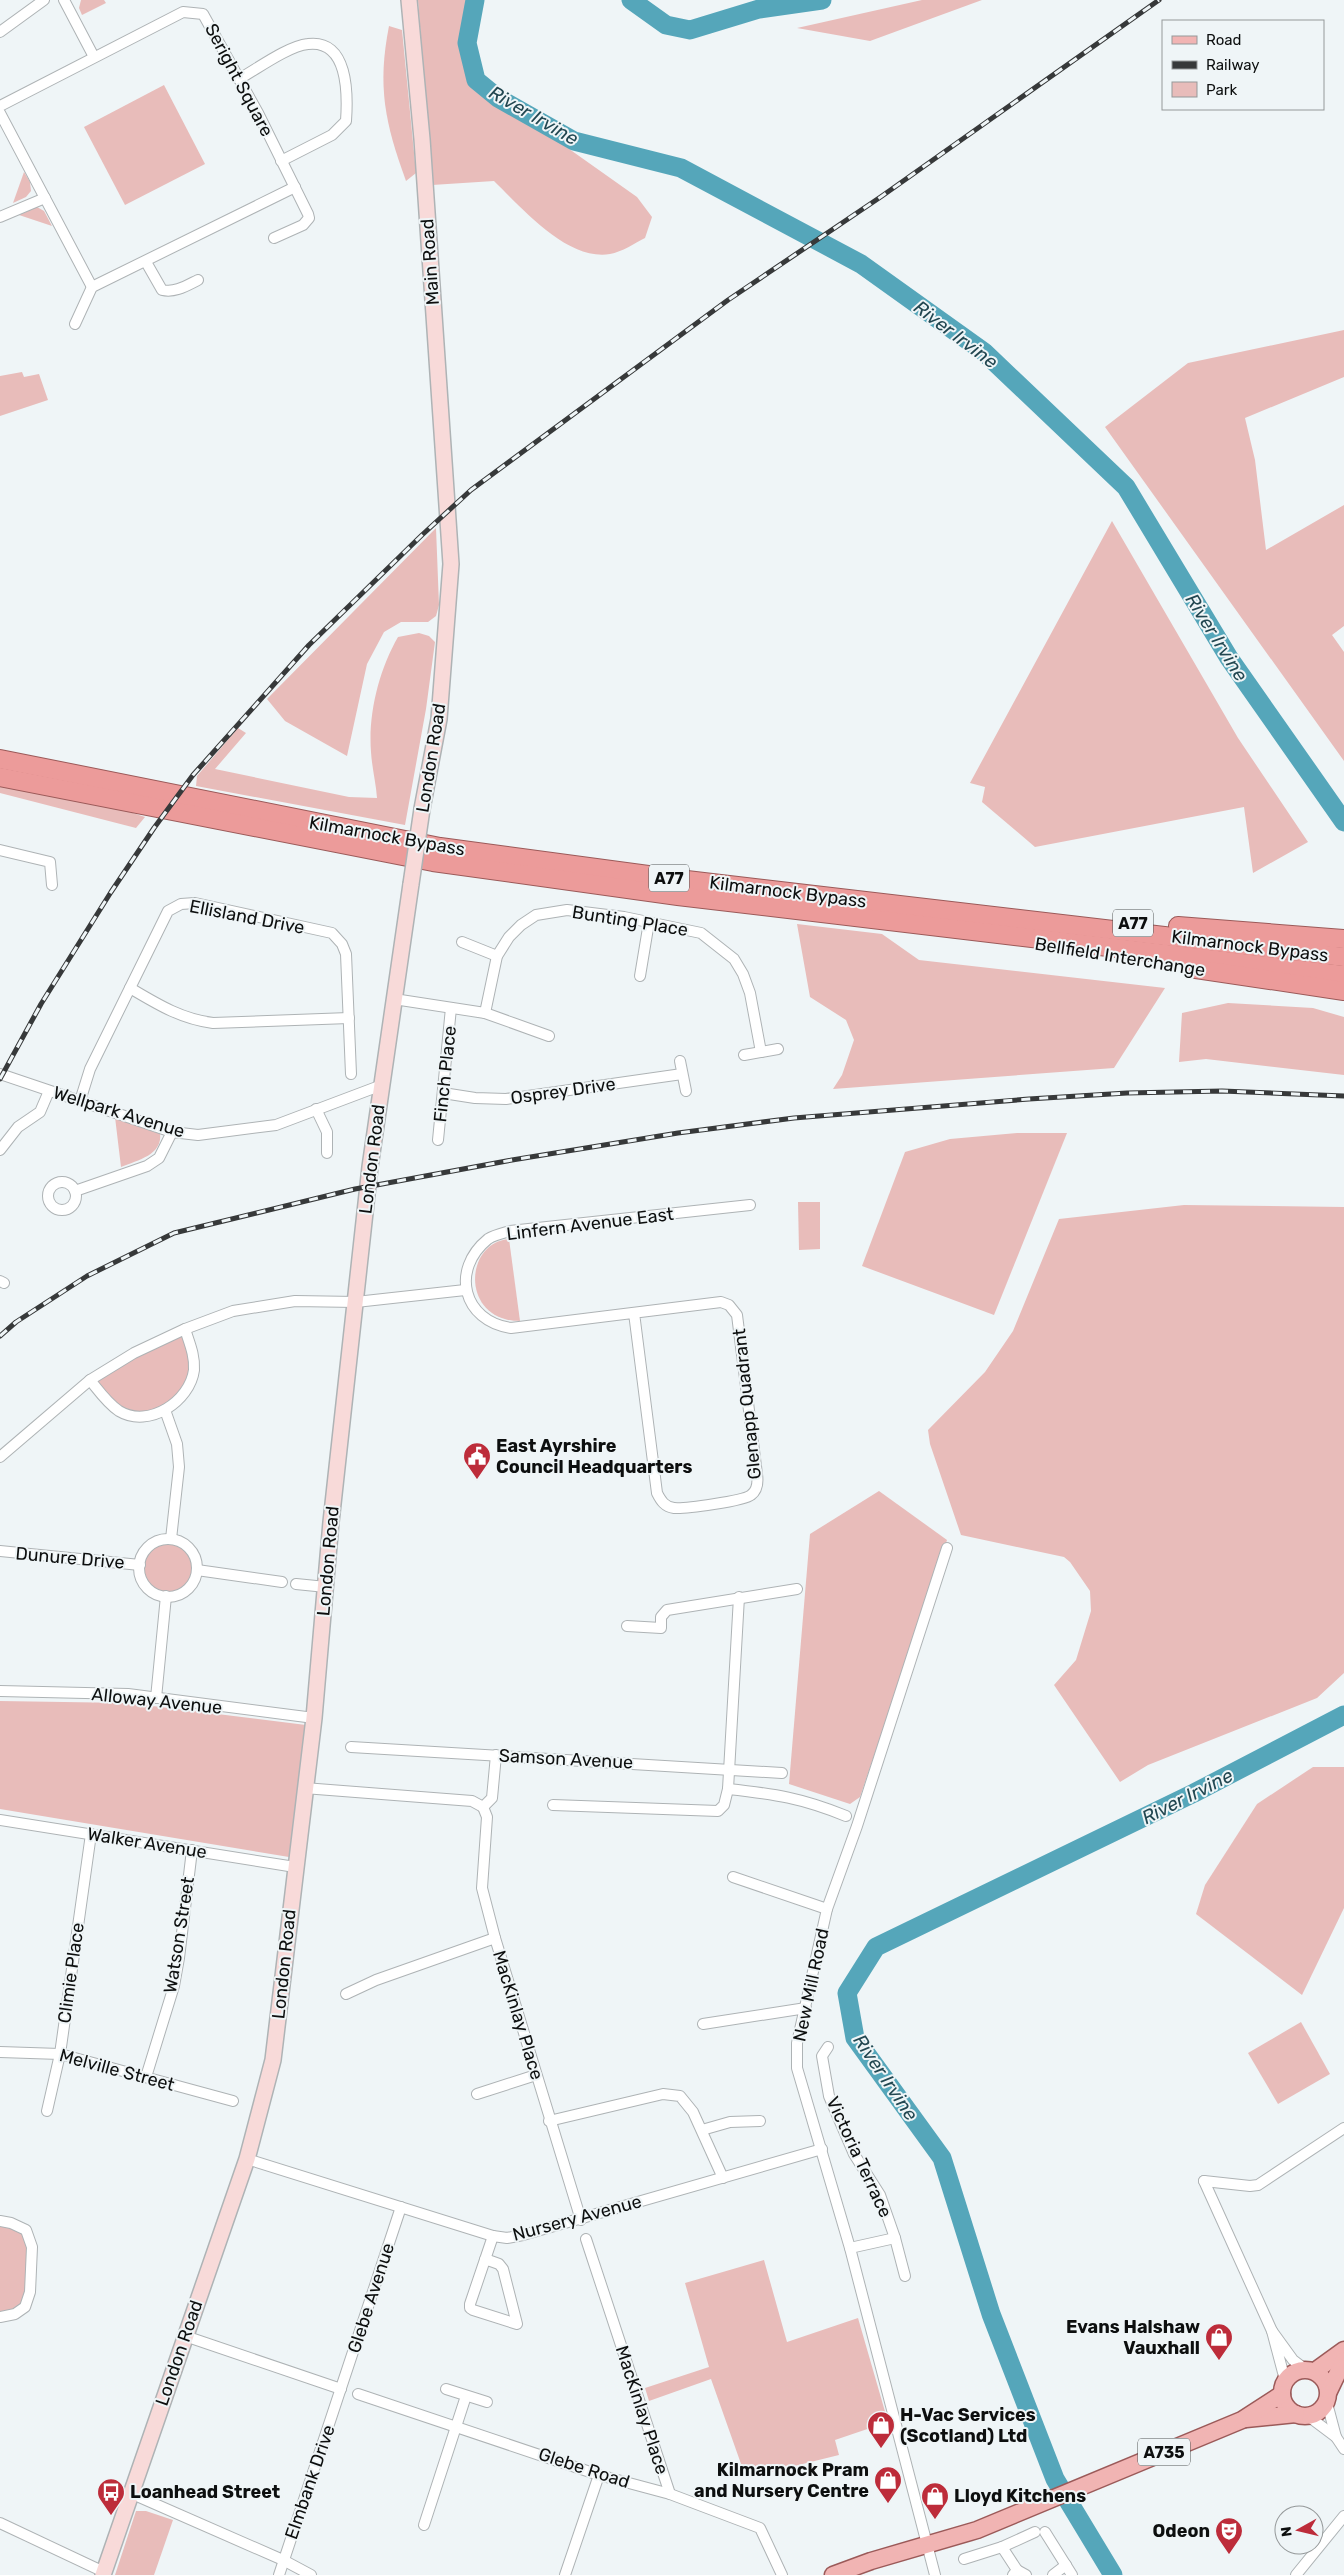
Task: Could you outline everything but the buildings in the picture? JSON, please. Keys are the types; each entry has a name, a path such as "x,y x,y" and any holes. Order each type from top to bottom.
{"highway":[{"name":"Kilmarnock Bypass","path":"0,759 440,847 1344,975"},
{"name":"Kilmarnock Bypass","path":"0,777 433,862 678,896 920,916 1344,957"},
{"name":"A77","path":"920,916 1344,939"},
{"name":"Bellfield Interchange","path":"920,916 1099,955 1344,991"}],"main road":[{"name":"Main Road","path":"409,0 422,139 448,525"},
{"name":"London Road","path":"103,2574 247,2159 274,2060 304,1788 314,1718 370,1167 422,809 439,719 451,564 448,525"},
{"name":"A735","path":"833,2575 977,2530 1242,2420 1284,2387 1294,2372 1310,2370 1344,2350"},
{"name":"A735","path":"1242,2420 1302,2415 1322,2409 1344,2360"},
{"path":"1310,2370 1324,2379 1328,2397"},
{"path":"1284,2387 1286,2406 1302,2415"}],"street":[{"path":"0,32 44,0"},
{"path":"64,0 94,57"},
{"name":"Seright Square","path":"0,106 183,12 192,11 203,14 295,187 308,218 303,226 274,238"},
{"path":"239,79 307,44 323,46 335,52 344,80 346,121 332,135 281,161"},
{"path":"0,113 92,287"},
{"path":"75,324 92,287 295,187"},
{"path":"0,217 45,198"},
{"path":"146,262 162,290 178,289 198,280"},
{"path":"0,850 50,862 52,885"},
{"name":"Ellisland Drive","path":"80,1101 90,1069 168,911 181,904 195,903 332,933 342,944 346,954 351,1074"},
{"name":"Bunting Place","path":"484,1013 497,956 509,937 536,916 567,910 649,922 702,933 734,959 743,974 750,993 761,1052"},
{"path":"640,976 649,922"},
{"path":"462,942 497,956"},
{"path":"130,988 177,1014 195,1021 212,1023 348,1018"},
{"path":"394,999 484,1013 549,1036"},
{"name":"Finch Place","path":"438,1140 451,1008"},
{"path":"744,1056 778,1049"},
{"path":"680,1061 686,1091"},
{"name":"Wellpark Avenue","path":"0,1074 172,1132 198,1135 276,1125 382,1085"},
{"name":"Osprey Drive","path":"443,1093 475,1098 506,1099 682,1074"},
{"path":"0,1150 18,1127 40,1112 50,1091"},
{"path":"316,1109 327,1132 327,1154"},
{"path":"75,1192 147,1166 160,1158 172,1132"},
{"name":"Linfern Avenue East","path":"465,1290 467,1276 477,1251 490,1238 510,1231 750,1205"},
{"path":"0,1457 90,1380 134,1353 184,1329 233,1311 295,1301 356,1302 465,1290 470,1302 487,1320 494,1325 511,1328 634,1313"},
{"name":"Glenapp Quadrant","path":"721,1302 729,1305 736,1316 757,1474 756,1488 752,1495 738,1500 675,1508 664,1505 660,1500 657,1493 634,1313 721,1302"},
{"path":"90,1380 120,1412 144,1416 165,1410 182,1396 190,1384 194,1370 194,1355 184,1329"},
{"path":"165,1410 176,1444 179,1467 171,1539"},
{"path":"162,1539 171,1539 180,1541 193,1553 197,1570 190,1587 183,1592 166,1596 149,1589 140,1574 140,1565 147,1548 162,1539"},
{"name":"New Mill Road","path":"935,2575 850,2248 797,2068 797,2043 827,1909 858,1826 947,1548"},
{"name":"Dunure Drive","path":"0,1551 140,1565"},
{"path":"197,1570 282,1582"},
{"path":"296,1584 326,1587"},
{"path":"628,1626 661,1628 661,1616 667,1610 797,1589"},
{"path":"156,1698 166,1596"},
{"path":"553,1806 718,1811 724,1805 728,1788 739,1597"},
{"name":"Alloway Avenue","path":"0,1691 128,1694 314,1718"},
{"name":"Samson Avenue","path":"351,1747 782,1773"},
{"path":"304,1788 472,1801 483,1807 492,1798 496,1755"},
{"path":"728,1788 785,1795 812,1802 846,1816"},
{"name":"MacKinlay Place","path":"483,1807 487,1817 482,1888 549,2121 581,2220"},
{"name":"Walker Avenue","path":"0,1820 295,1867"},
{"name":"Climie Place","path":"47,2111 60,2054 91,1834"},
{"name":"Watson Street","path":"146,2077 174,1986 192,1850"},
{"path":"734,1877 827,1909"},
{"path":"346,1994 376,1980 495,1938"},
{"path":"703,2024 806,2008"},
{"name":"Victoria Terrace","path":"828,2047 822,2056 829,2096 854,2154 880,2195 895,2238 905,2276"},
{"name":"Melville Street","path":"0,2052 60,2054 233,2101"},
{"path":"477,2094 536,2075"},
{"path":"549,2121 663,2094 680,2096 693,2112 723,2178"},
{"path":"702,2130 730,2122 760,2121"},
{"path":"1310,2370 1293,2360 1272,2331 1204,2181 1250,2186 1258,2185 1344,2128"},
{"name":"Nursery Avenue","path":"247,2159 493,2236 506,2238 581,2220 822,2149"},
{"name":"Glebe Avenue","path":"341,2389 400,2207"},
{"path":"0,2221 11,2222 26,2230 32,2247 30,2292 25,2307 15,2314 0,2317"},
{"path":"485,2260 499,2264 503,2269 518,2324 470,2308 485,2260 493,2236"},
{"name":"Victoria Terrace","path":"850,2248 895,2238"},
{"name":"MacKinlay Place","path":"586,2240 670,2494"},
{"path":"1272,2331 1284,2387"},
{"path":"185,2336 341,2389"},
{"name":"Elmbank Drive","path":"279,2575 341,2389"},
{"path":"446,2389 487,2402"},
{"name":"Glebe Road","path":"358,2394 599,2475 670,2494 760,2528 782,2575"},
{"path":"424,2525 466,2396"},
{"path":"1328,2397 1336,2437 1344,2449"},
{"path":"1302,2415 1336,2437"},
{"path":"565,2575 599,2475"},
{"path":"130,2494 283,2560 311,2575"},
{"path":"1296,2575 1344,2516"},
{"path":"0,2524 103,2574"},
{"path":"964,2559 1040,2532 1072,2575"},
{"path":"1002,2547 1019,2573"},
{"path":"1053,2575 1066,2565"}],"green space":[{"path":"81,0 104,0 106,3 82,15 79,8"},
{"path":"418,0 468,0 463,48 471,83 495,106 548,134 637,197 652,217 645,238 615,253 594,254 562,241 546,230 494,181 432,185"},
{"path":"922,0 982,0 870,41 797,28"},
{"path":"389,26 402,30 416,173 406,181 388,123 385,105 385,48"},
{"path":"164,85 205,164 125,205 84,127"},
{"path":"24,172 30,182 31,191 26,197 13,203"},
{"path":"37,207 44,211 52,226 19,215"},
{"path":"1344,330 1344,377 1245,418 1255,460 1266,550 1344,505 1344,626 1332,635 1344,652 1344,761 1105,427 1188,363"},
{"path":"22,372 24,377 39,374 48,400 0,416 0,376"},
{"path":"1112,521 1238,738 1308,842 1253,873 1244,807 1035,847 982,802 985,787 970,783"},
{"path":"436,528 439,605 436,616 428,622 401,622 384,632 367,664 347,756 285,721 267,699"},
{"path":"419,633 429,636 435,642 426,709 405,825 196,786 197,776 238,728 246,733 215,769 349,797 377,798 371,738 371,723 376,693 385,664 398,637"},
{"path":"0,782 93,800 145,817 136,828 0,793"},
{"path":"797,924 882,934 919,960 1165,988 1114,1068 833,1089 842,1075 854,1040 846,1020 810,997"},
{"path":"1228,1003 1313,1008 1344,1017 1344,1075 1206,1059 1179,1062 1182,1013"},
{"path":"115,1117 160,1133 158,1147 148,1156 121,1167"},
{"path":"1017,1133 1067,1133 994,1315 862,1266 905,1152 950,1139"},
{"path":"798,1202 820,1202 820,1249 799,1250"},
{"path":"1184,1205 1344,1207 1344,1673 1317,1698 1148,1765 1120,1782 1054,1685 1076,1660 1091,1611 1090,1591 1070,1562 1064,1557 961,1535 930,1444 928,1430 985,1372 1013,1331 1059,1219"},
{"path":"509,1239 520,1321 501,1318 487,1309 478,1296 475,1282 477,1267 483,1254 494,1244"},
{"path":"185,1329 194,1355 190,1384 152,1415 120,1411 90,1380"},
{"path":"879,1491 947,1540 860,1797 850,1804 789,1784 810,1534"},
{"path":"163,1544 173,1544 182,1548 188,1554 191,1559 191,1577 182,1588 173,1592 163,1592 154,1588 148,1582 144,1573 144,1563 148,1554 154,1548"},
{"path":"0,1701 128,1703 306,1725 289,1857 0,1809"},
{"path":"1313,1767 1344,1767 1344,1908 1302,1995 1196,1914 1205,1885 1257,1804"},
{"path":"1301,2022 1330,2074 1278,2104 1248,2053"},
{"path":"0,2221 26,2230 32,2247 25,2307 0,2317"},
{"path":"764,2260 787,2342 858,2318 888,2422 835,2440 839,2455 746,2478 711,2379 649,2401 645,2388 709,2367 685,2283"},
{"path":"136,2511 146,2511 173,2520 154,2575 115,2575"}],"waterway":[{"name":"River Irvine","path":"475,0 467,43 476,80 498,98 574,141 681,168 861,264 984,352 1126,487 1229,658 1344,822"},
{"name":"River Irvine","path":"631,0 666,25 690,30 759,9 822,0"},
{"name":"River Irvine","path":"1113,2575 1055,2479 991,2314 942,2158 855,2038 847,1993 876,1947 1194,1793 1344,1715"}],"railway":[{"path":"0,1079 41,1004 111,892 154,828 193,775 309,645 422,535 471,490 728,300 882,196 1159,0"},
{"path":"0,1336 16,1322 87,1276 174,1233 355,1189 512,1160 678,1133 794,1118 1029,1099 1127,1093 1222,1091 1344,1096"}],"place":[{"name":"East Ayrshire Council Headquarters","path":"477,1480"},
{"name":"Evans Halshaw Vauxhall","path":"1219,2361"},
{"name":"H-Vac Services (Scotland) Ltd","path":"881,2449"},
{"name":"Kilmarnock Pram and Nursery Centre","path":"888,2504"},
{"name":"Loanhead Street","path":"111,2516"},
{"name":"Lloyd Kitchens","path":"935,2520"},
{"name":"Odeon","path":"1229,2555"}]}
